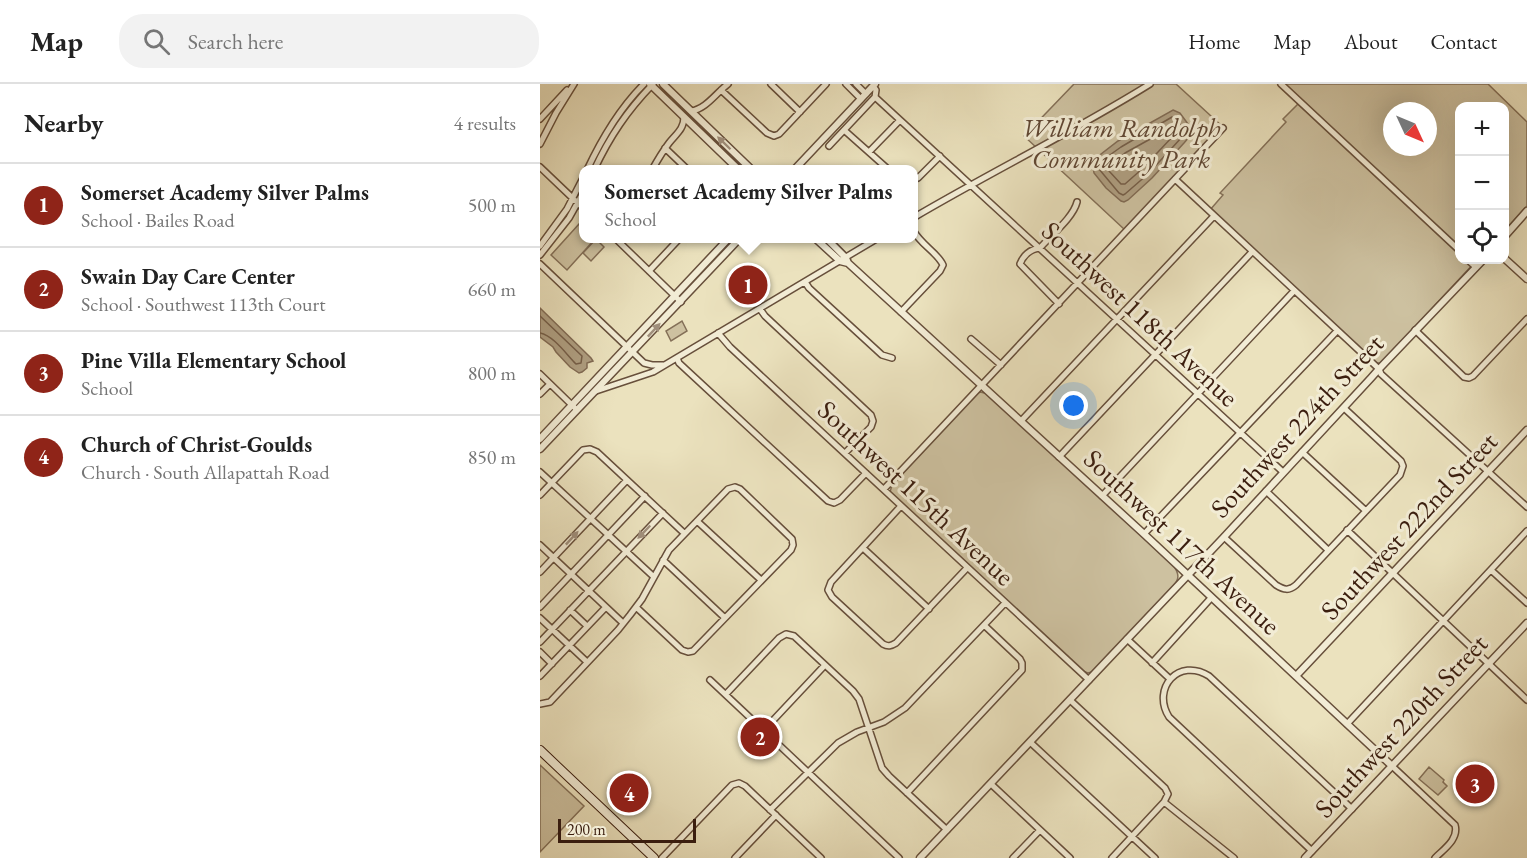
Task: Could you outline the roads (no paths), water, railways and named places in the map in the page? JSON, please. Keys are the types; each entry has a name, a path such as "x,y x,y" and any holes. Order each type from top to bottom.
{"main road":[{"path":"540,750 654,858"}],"street":[{"path":"540,119 573,84"},
{"path":"540,144 573,84"},
{"path":"589,165 600,142 614,121 630,98 644,84"},
{"path":"663,84 747,165"},
{"path":"691,111 702,107 728,84"},
{"path":"771,84 800,112"},
{"path":"720,90 766,133 773,136 779,134 826,84"},
{"path":"846,84 864,96"},
{"path":"856,84 864,96"},
{"path":"918,215 1150,84"},
{"path":"1281,84 1455,246"},
{"path":"597,165 627,113 652,85 734,165"},
{"path":"799,165 874,85 875,97 829,146"},
{"name":"Southwest 118th Avenue","path":"875,97 1283,472"},
{"path":"700,120 702,107"},
{"path":"655,165 665,148 681,130 684,117"},
{"path":"869,152 900,120"},
{"path":"681,130 694,126"},
{"path":"884,489 1223,128"},
{"path":"844,130 883,165"},
{"path":"665,148 683,165"},
{"path":"918,178 939,156"},
{"path":"540,167 579,204"},
{"path":"1175,179 1379,369 1381,374 1527,507"},
{"path":"540,255 556,237 579,190"},
{"path":"540,246 579,197"},
{"path":"1059,304 1020,264 1033,249 1040,248 1072,213 1077,202"},
{"path":"1509,231 1527,210"},
{"path":"1021,421 1214,216"},
{"path":"901,312 940,272 943,265 941,260 918,238"},
{"path":"619,243 681,302"},
{"path":"649,272 675,243"},
{"path":"540,449 627,347 724,243"},
{"path":"540,439 574,407 596,391 735,243"},
{"name":"Southwest 117th Avenue","path":"821,243 845,260"},
{"name":"Southwest 117th Avenue","path":"830,243 845,260 1454,823 1457,831 1453,839 1435,858"},
{"path":"596,391 653,372 870,243"},
{"path":"1059,457 1252,252"},
{"path":"1509,263 1527,279"},
{"path":"540,264 644,363 646,371 640,377"},
{"path":"1473,264 1476,267"},
{"name":"Southwest 224th Street","path":"920,858 1479,264"},
{"path":"805,282 882,355 892,358"},
{"path":"1102,496 1294,291"},
{"path":"760,309 873,418 871,427 845,453"},
{"path":"1415,330 1464,377 1469,378 1527,319"},
{"path":"1144,534 1337,331"},
{"name":"Southwest 115th Avenue","path":"718,333 730,347 1089,680"},
{"path":"971,339 1001,365"},
{"path":"676,358 827,501 834,503 840,500 866,473"},
{"path":"644,363 664,365"},
{"path":"540,374 574,407"},
{"path":"540,394 550,384"},
{"path":"1224,537 1276,585 1286,590 1296,585 1366,511 1401,473 1403,466 1344,408"},
{"name":"Southwest 222nd Street","path":"1296,676 1527,430"},
{"path":"540,495 580,453 588,448 596,451 684,533"},
{"path":"1302,452 1366,511"},
{"path":"540,472 654,577"},
{"path":"540,572 627,480"},
{"path":"540,704 550,702 624,623 636,607 669,550 728,489 735,487 740,489 792,539 791,550 695,650 686,652 682,650 636,607"},
{"path":"1266,491 1328,550"},
{"path":"540,607 645,496"},
{"path":"902,506 831,582 828,590 832,597 888,646 896,643 967,568"},
{"path":"540,642 663,513"},
{"path":"697,520 761,580"},
{"path":"1347,530 1527,700"},
{"path":"1347,724 1527,531"},
{"path":"540,545 624,623"},
{"path":"863,548 929,609"},
{"path":"663,560 725,618"},
{"path":"1491,570 1527,603"},
{"path":"1152,663 1211,598"},
{"path":"770,810 838,743 852,734 892,717 909,704 1005,603"},
{"path":"541,674 606,607"},
{"path":"570,610 587,626"},
{"path":"540,618 587,662"},
{"name":"Southwest 220th Street","path":"1305,858 1527,623"},
{"path":"907,793 1022,670 1023,666 1019,658 984,625"},
{"path":"726,694 783,635 788,634 795,637 859,699 882,768 946,830"},
{"path":"1127,639 1170,679"},
{"path":"540,652 552,664"},
{"path":"764,730 825,665"},
{"path":"1312,851 1169,717 1163,697 1170,679 1181,672 1191,670 1209,676 1352,809"},
{"path":"710,680 899,858"},
{"path":"1070,700 1165,788 1168,795 1112,858"},
{"path":"1030,742 1155,858"},
{"path":"662,858 736,783 745,786 821,858"},
{"path":"990,784 1070,858"},
{"path":"1164,802 1234,858"},
{"path":"735,858 776,815"},
{"path":"1014,858 1040,830"}],"water":[{"path":"1173,110 1180,113 1191,128 1190,136 1152,178 1128,200 1121,201 1094,173 1092,161 1118,141"},
{"path":"540,308 593,361 587,363 587,368 582,372 579,373 570,367 553,347 540,337"}],"place":[{"name":"Somerset Academy Silver Palms","path":"748,285"},
{"name":"Swain Day Care Center","path":"760,737"},
{"name":"Pine Villa Elementary School","path":"1475,784"},
{"name":"Church of Christ-Goulds","path":"629,793"}],"park label":[{"name":"William Randolph Community Park","path":"1121,144"}]}
